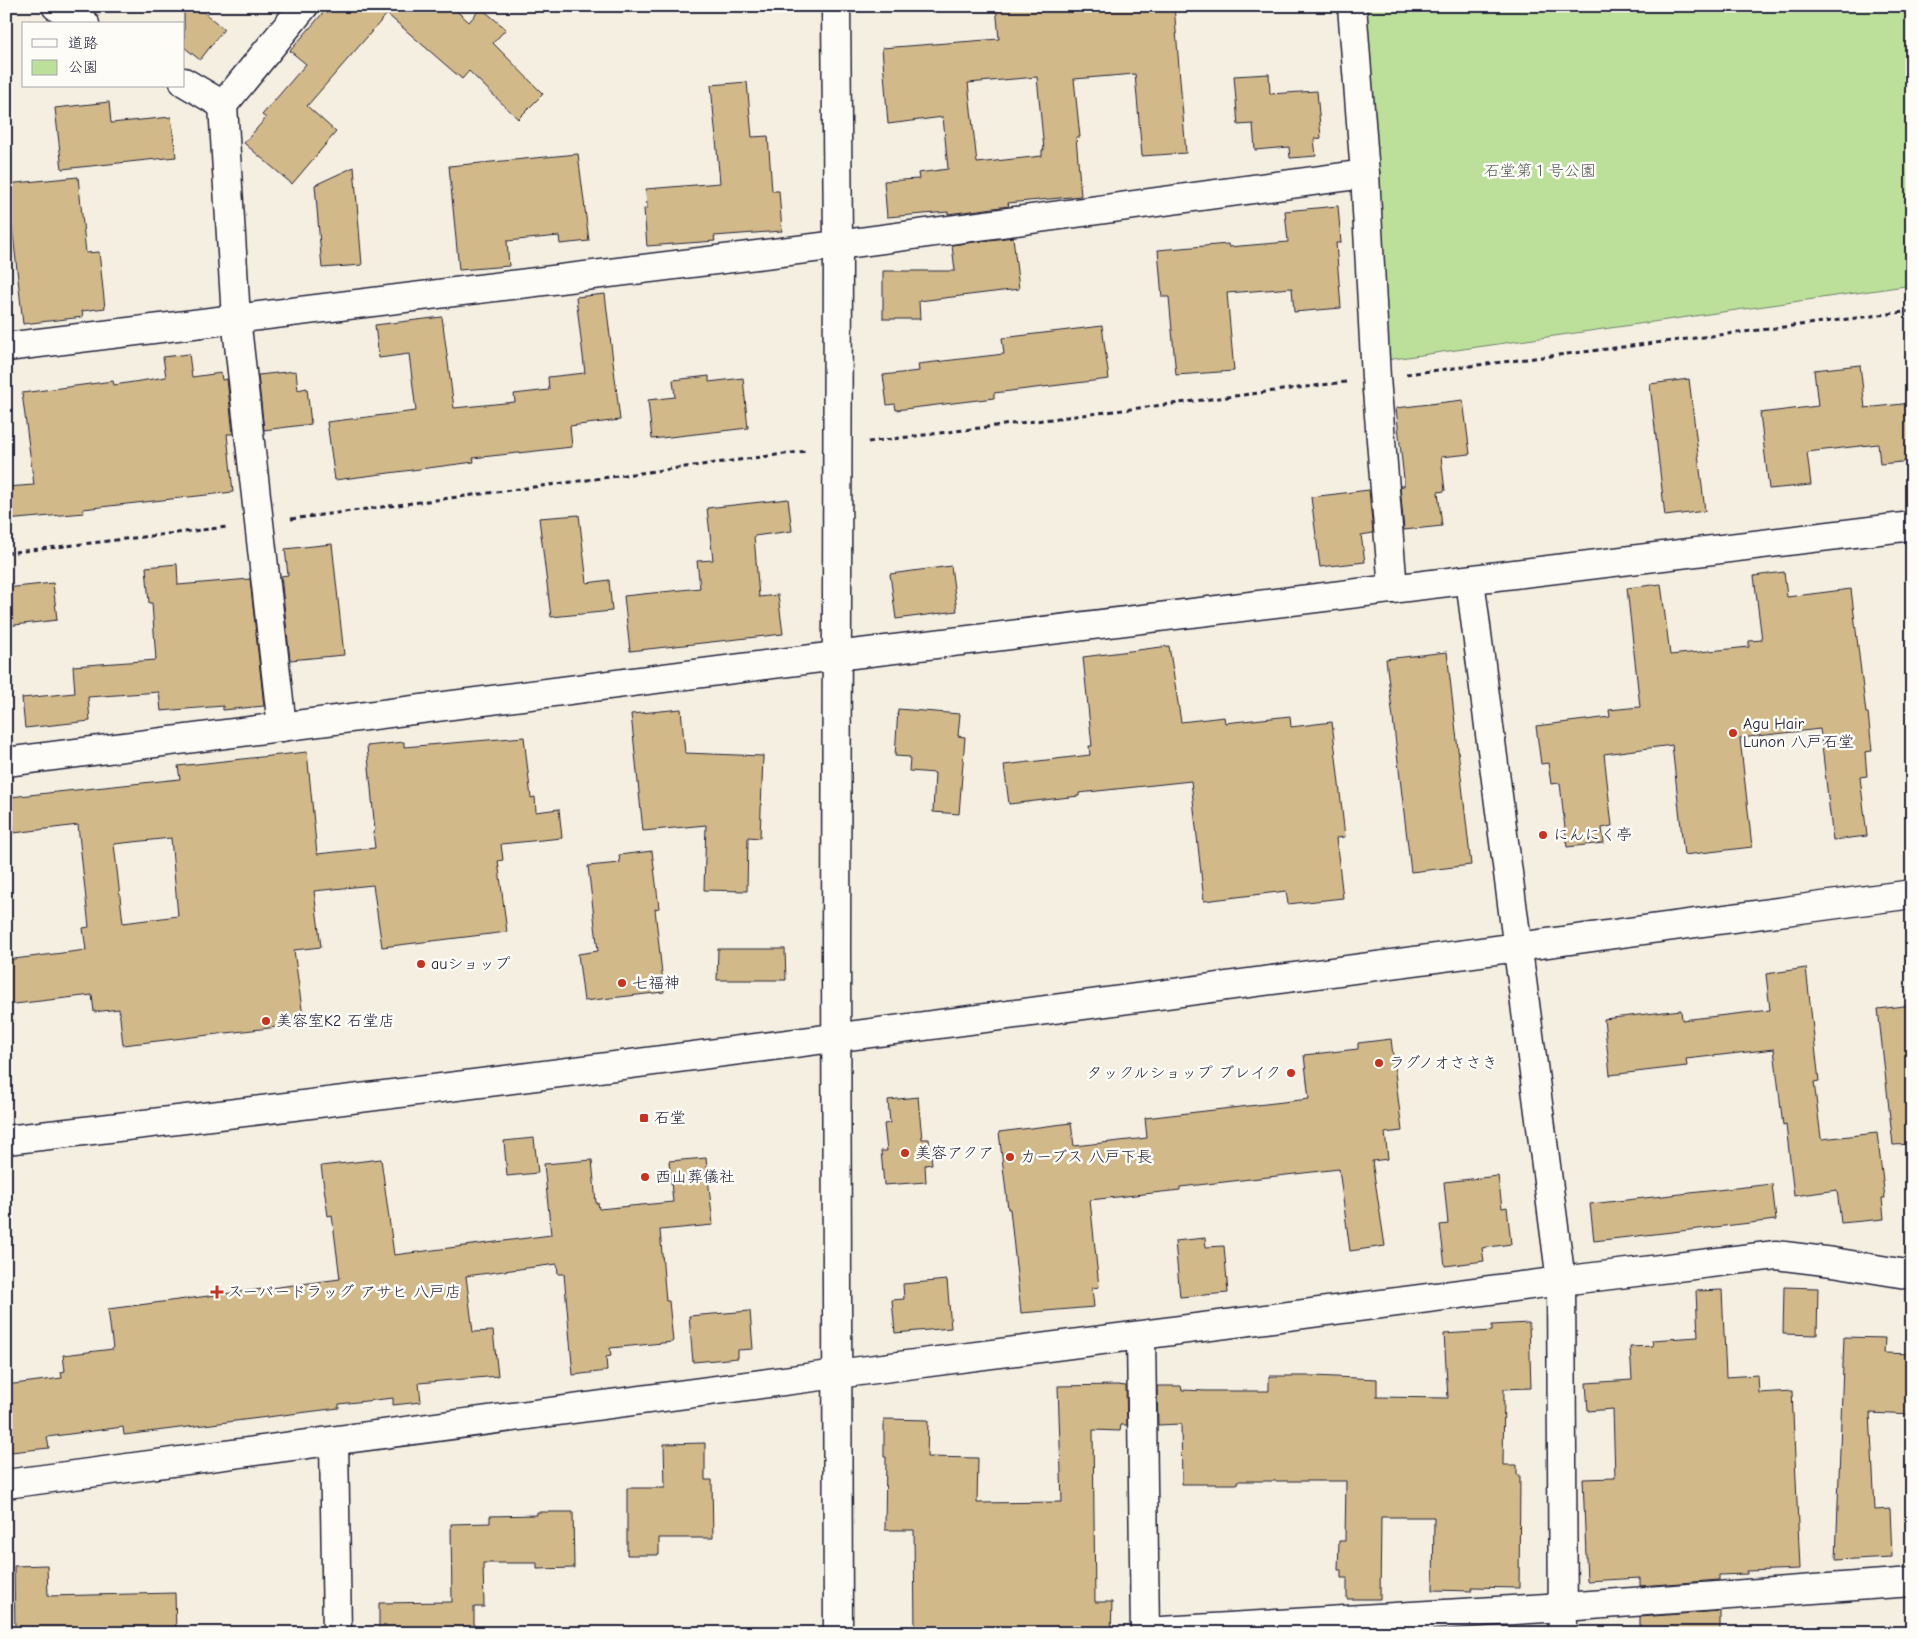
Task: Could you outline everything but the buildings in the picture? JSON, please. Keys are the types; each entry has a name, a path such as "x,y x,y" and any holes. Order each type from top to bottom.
{"street":[{"path":"56,6 82,22"},
{"path":"282,727 236,318 223,105 304,6"},
{"path":"836,6 838,245 836,447 838,1633"},
{"path":"1352,6 1376,378 1393,589"},
{"path":"185,83 223,105"},
{"path":"6,347 838,245 1364,174"},
{"path":"6,762 836,656 1912,526"},
{"path":"1470,580 1561,1281 1563,1620"},
{"path":"6,1140 264,1110 836,1037 1912,894"},
{"path":"6,1484 837,1374 1776,1255 1912,1275"},
{"path":"1141,1336 1145,1632 1563,1620 1912,1582"},
{"path":"334,1441 337,1633"}],"path":[{"path":"6,553 260,523 836,447 1912,311"}],"green space":[{"name":"石堂第１号公園","path":"1364,6 1912,6 1912,285 1386,360"}],"place":[{"name":"Agu Hair Lunon 八戸石堂","path":"1733,733"},
{"name":"にんにく亭","path":"1543,835"},
{"name":"auショップ","path":"421,964"},
{"name":"七福神","path":"622,983"},
{"name":"美容室K2 石堂店","path":"266,1021"},
{"name":"ラグノオささき","path":"1379,1063"},
{"name":"タックルショップ ブレイク","path":"1291,1073"},
{"name":"石堂","path":"644,1118"},
{"name":"美容アクア","path":"905,1153"},
{"name":"カーブス 八戸下長","path":"1010,1157"},
{"name":"西山葬儀社","path":"645,1177"},
{"name":"スーパードラッグ アサヒ 八戸店","path":"217,1292"}]}
